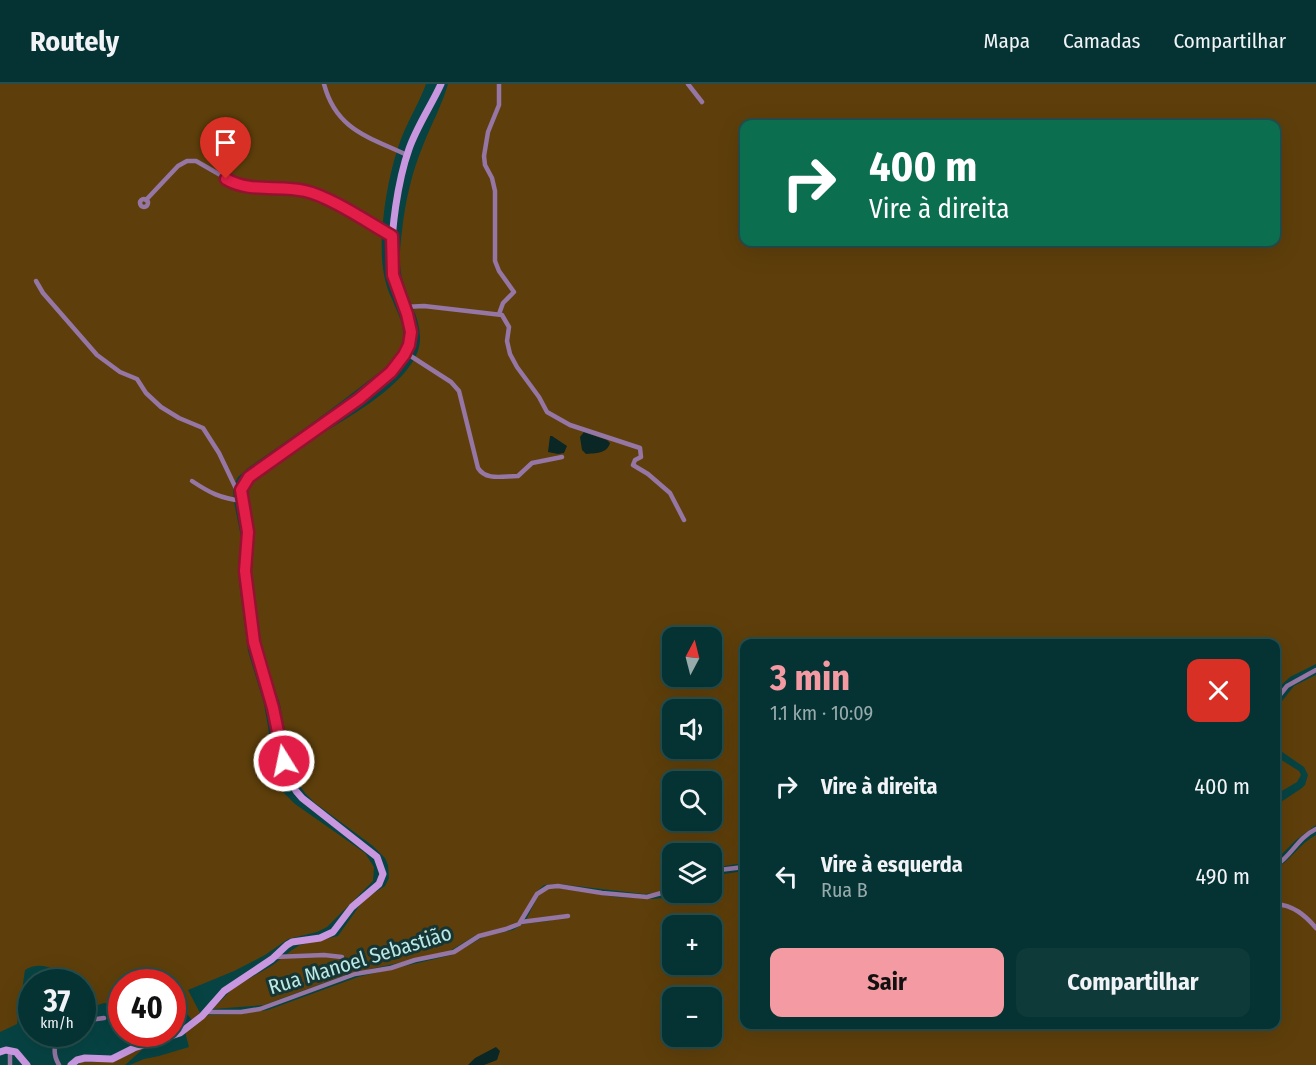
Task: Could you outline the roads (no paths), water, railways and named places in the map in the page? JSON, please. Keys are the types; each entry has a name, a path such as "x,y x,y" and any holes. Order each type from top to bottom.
{"street":[{"path":"324,84 334,110 348,125 366,137 407,155"},
{"path":"71,1065 85,1058 115,1058 134,1048 180,1033 204,1014 229,986 274,957 292,942 320,938 333,932 352,907 379,884 383,874 377,857 302,798 287,773 273,708 254,642 245,571 248,532 241,490 249,477 359,399 391,372 406,352 411,332 393,275 392,236 399,188 407,155 416,132 441,84"},
{"path":"499,84 499,105 486,139 484,161 495,191 495,261 499,271 514,292 503,303 499,314"},
{"path":"688,84 702,102"},
{"path":"146,200 183,162 196,161 238,185 297,189 312,193 392,236"},
{"path":"36,281 43,294 97,355 120,372 137,379 146,393 160,407 203,428 219,453 242,501"},
{"path":"404,308 424,306 499,314 503,317 509,327 507,341 510,354 548,412 562,422 640,448 641,457 635,460 633,465 648,474 670,493 684,520"},
{"path":"406,352 456,386 462,399 478,468 485,475 519,476 532,463 562,458"},
{"path":"192,481 212,495 242,501"},
{"path":"1280,695 1287,686 1316,670"},
{"path":"1280,864 1302,838 1316,829"},
{"path":"722,870 740,868"},
{"path":"520,923 537,894 548,887 558,886 647,897 662,893"},
{"path":"1280,904 1299,912 1316,928"},
{"name":"Rua Manoel Sebastião","path":"204,1014 260,1009 355,974 448,954 479,936 520,923 568,916"},
{"path":"274,957 324,955 342,957"},
{"path":"96,1019 104,1018"},
{"path":"56,1047 55,1057 59,1065"},
{"path":"4,1051 10,1065"},
{"path":"4,1051 18,1053 27,1065"}],"water":[{"path":"584,432 607,440 610,443 608,447 600,452 586,454 582,450 580,437"},
{"path":"550,436 567,446 564,453 548,452"},
{"path":"496,1047 500,1051 497,1060 484,1065 468,1065 475,1058"}]}
